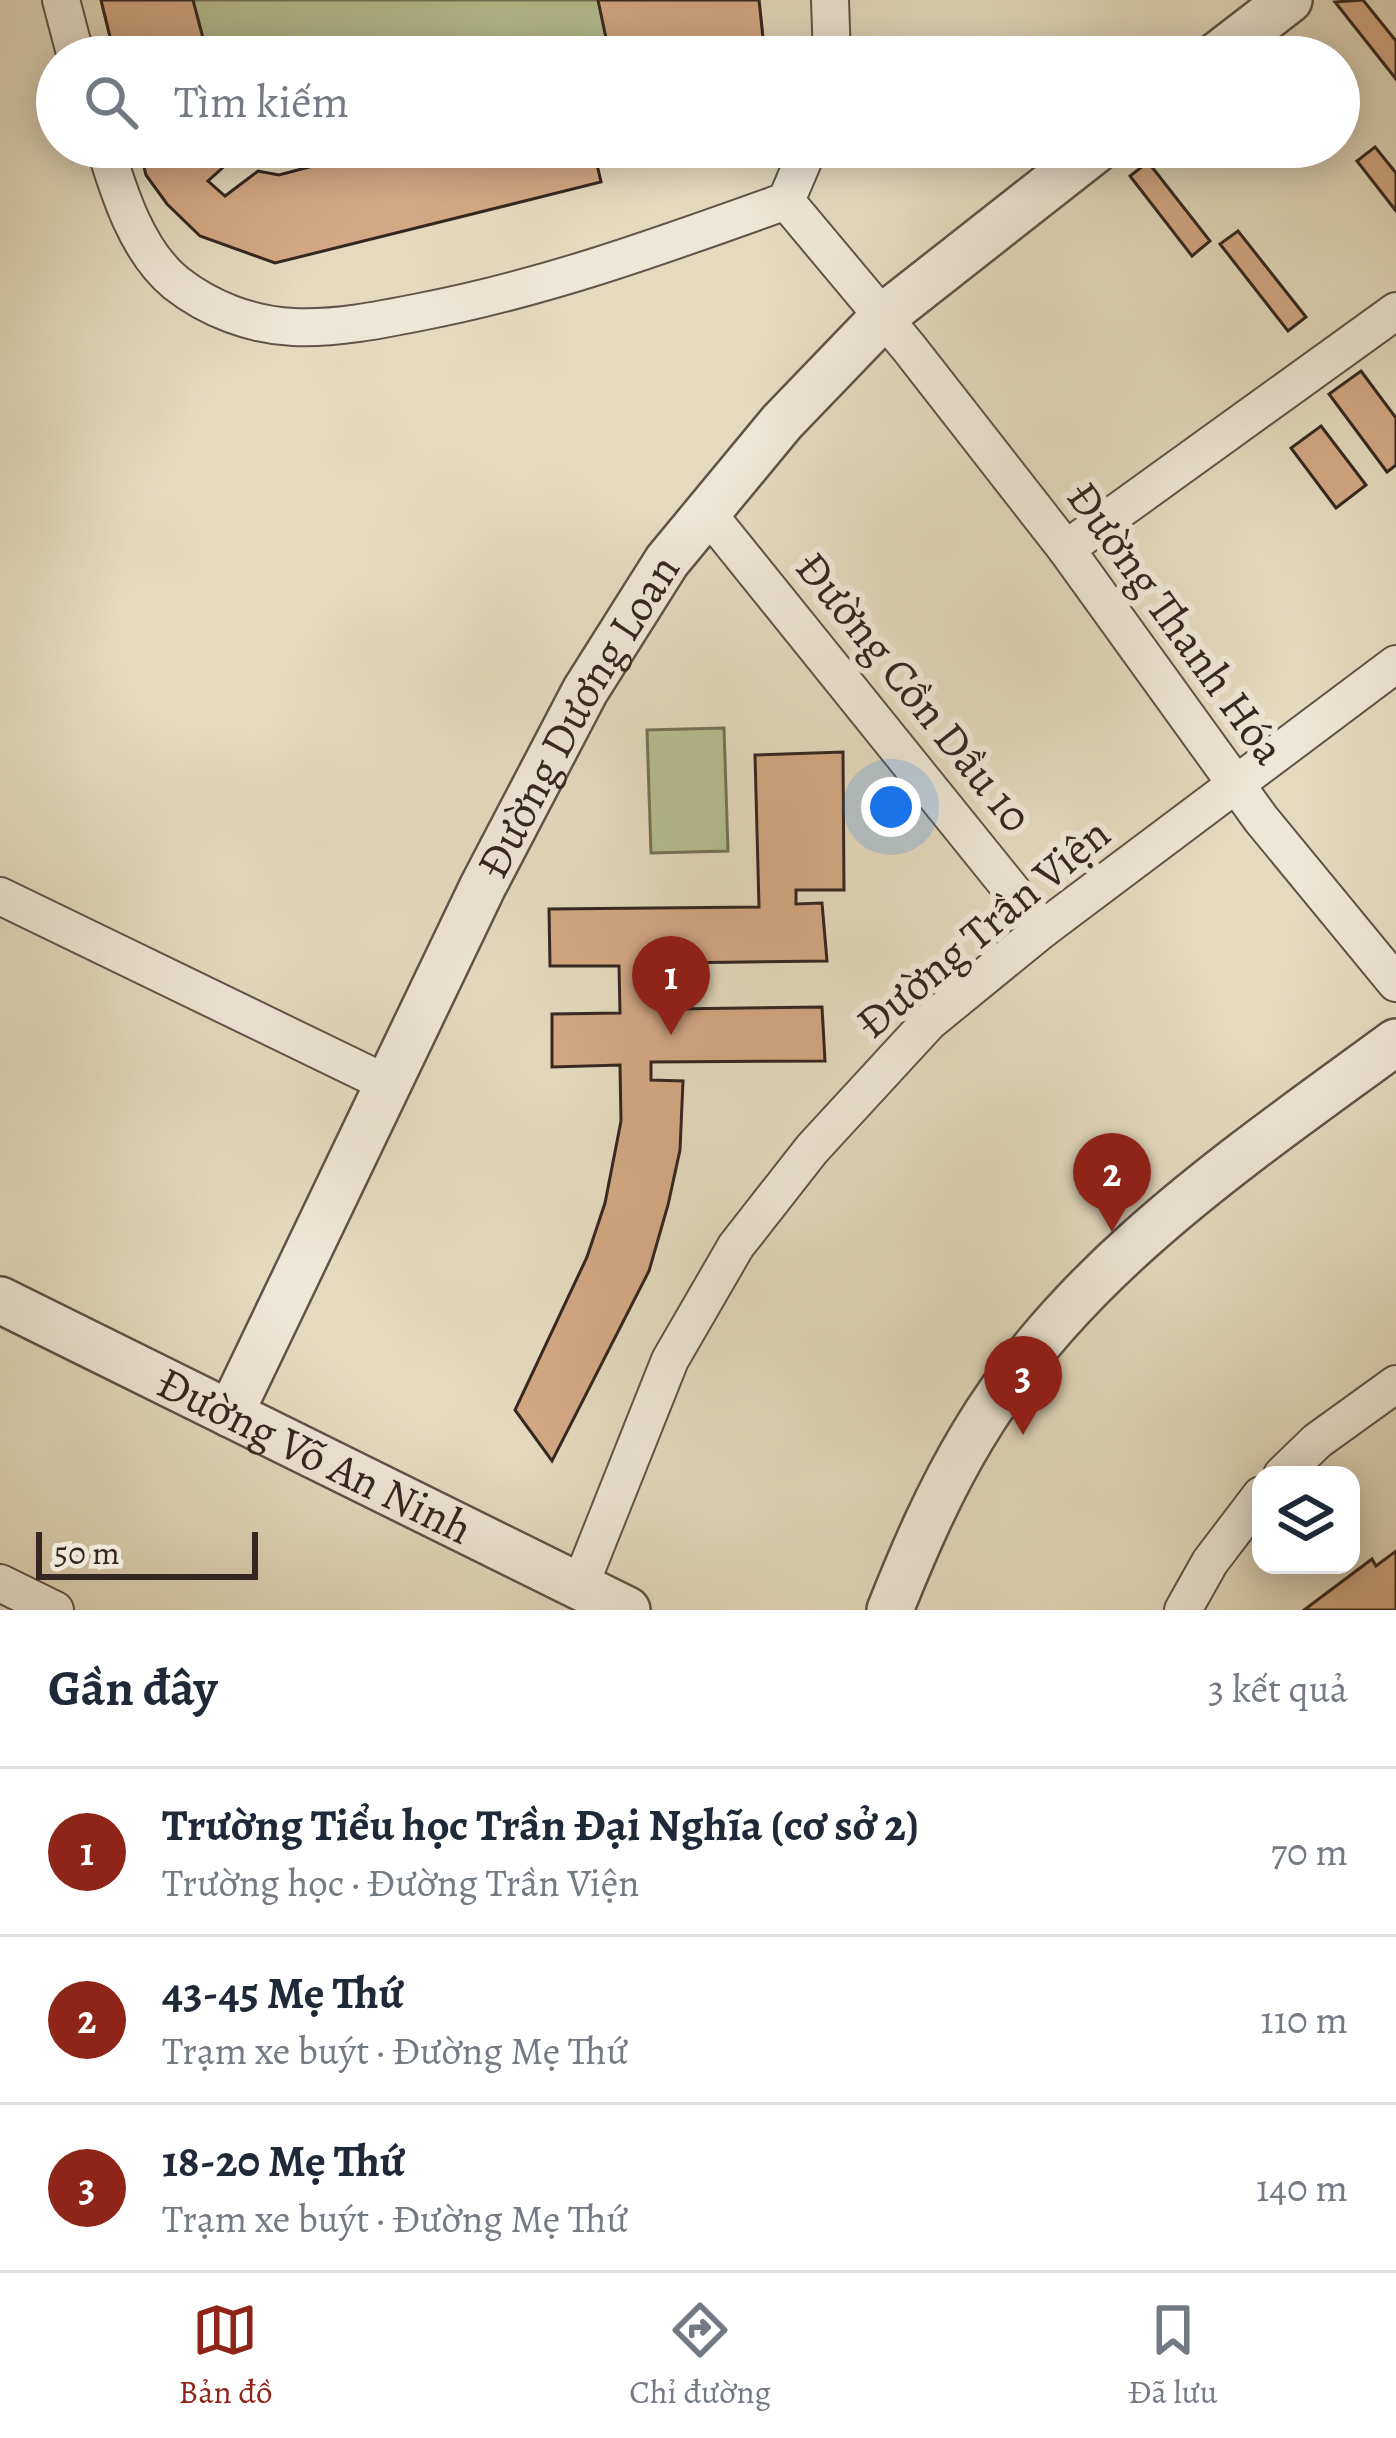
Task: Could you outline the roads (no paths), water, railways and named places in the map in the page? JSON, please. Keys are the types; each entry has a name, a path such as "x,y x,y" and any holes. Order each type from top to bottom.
{"street":[{"path":"61,0 70,36"},
{"path":"830,0 831,36"},
{"path":"1242,36 1289,0"},
{"path":"112,168 122,201 171,279 239,318 294,327 378,320 469,303 585,271 786,201 800,168"},
{"name":"Đường Dương Loan","path":"230,1414 483,886 585,691 667,561 782,422 884,316 1072,168"},
{"name":"Đường Thanh Hóa","path":"786,201 884,316 1066,549 1237,785 1396,983"},
{"path":"1066,549 1396,311"},
{"name":"Đường Cồn Dầu 10","path":"709,515 1043,929"},
{"name":"Đường Trần Viện","path":"579,1588 670,1360 736,1246 812,1148 929,1022 1043,929 1396,664"},
{"path":"0,896 388,1084"},
{"path":"890,1610 925,1523 974,1434 1035,1348 1114,1262 1217,1175 1396,1042"},
{"name":"Đường Võ An Ninh","path":"0,1300 627,1610"},
{"path":"1291,1466 1317,1441 1393,1393"},
{"path":"1183,1610 1210,1562 1252,1507"},
{"path":"0,1583 55,1610"}],"place":[{"name":"Trường Tiểu học Trần Đại Nghĩa (cơ sở 2)","path":"671,1035"},
{"name":"43-45 Mẹ Thứ","path":"1112,1232"},
{"name":"18-20 Mẹ Thứ","path":"1023,1435"}]}
